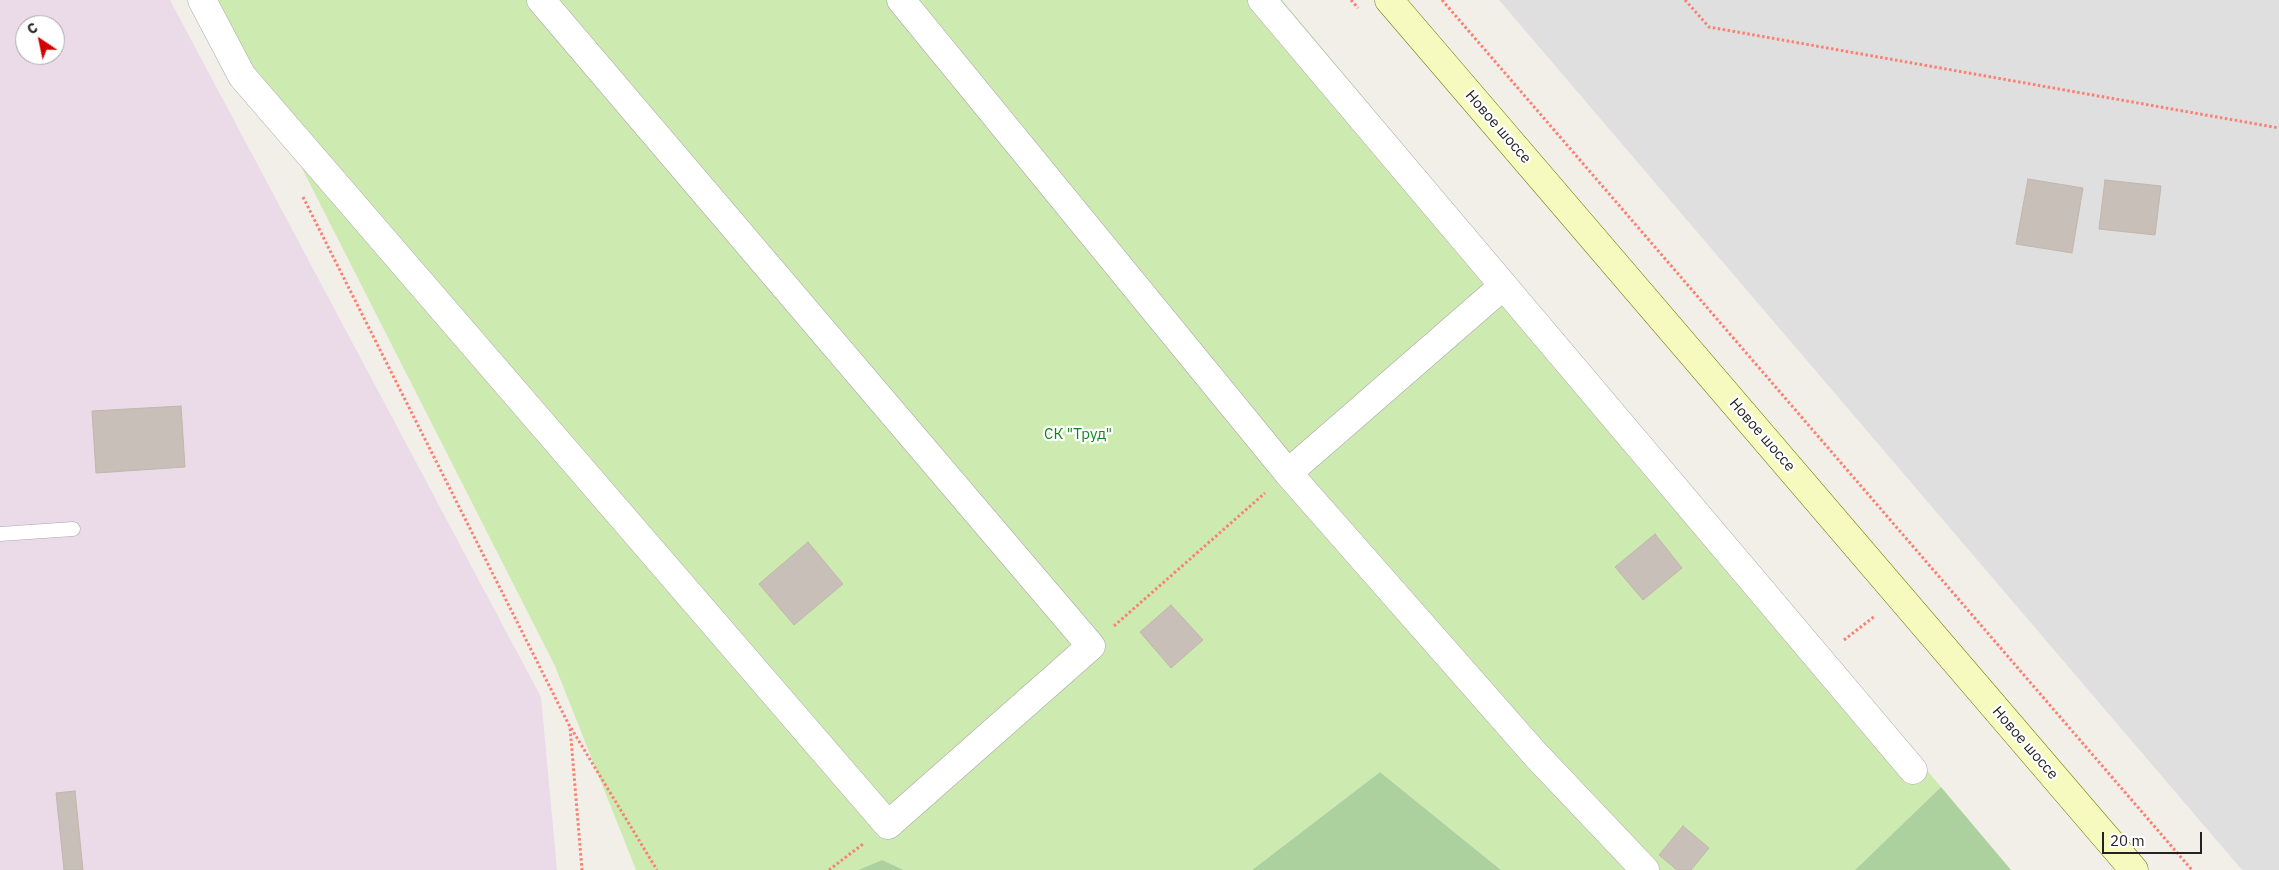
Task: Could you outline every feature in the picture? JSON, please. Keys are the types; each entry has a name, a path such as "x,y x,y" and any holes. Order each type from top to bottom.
{"main road":[{"name":"Новое шоссе","path":"1389,0 2134,870"}],"street":[{"path":"202,0 242,76 888,825 1091,646 541,0"},
{"path":"901,0 1288,473 1536,754 1645,870"},
{"path":"1262,0 1913,770"},
{"path":"1288,473 1503,286"}],"lane":[{"path":"0,534 72,528"}],"path":[{"path":"1442,0 2192,870"},
{"path":"1685,0 1709,27 2279,128"},
{"path":"300,192 570,727 657,870"},
{"path":"1091,646 1288,473"},
{"path":"1819,659 1875,616"},
{"path":"570,727 582,870"},
{"path":"829,870 888,825"}],"shaded area":[{"path":"0,0 170,0 541,697 557,870 0,870"},
{"path":"1499,0 2279,0 2279,870 2242,870"}],"green space":[{"name":"СК \"Труд\"","path":"214,0 1282,0 1941,787 1855,870 1501,870 1380,772 1252,870 904,870 882,860 858,870 636,870 555,666 253,72"},
{"path":"1380,772 1501,870 1252,870"},
{"path":"1941,787 2011,870 1855,870"},
{"path":"882,860 904,870 858,870"}],"building":[{"path":"2028,179 2083,188 2072,253 2016,244"},
{"path":"2105,180 2161,186 2155,235 2099,229"},
{"path":"181,406 185,467 96,473 92,411"},
{"path":"1655,534 1682,568 1643,600 1615,567"},
{"path":"808,542 843,584 794,625 759,584"},
{"path":"1171,605 1203,640 1171,668 1140,632"},
{"path":"75,791 83,870 64,870 56,793"},
{"path":"1683,826 1709,848 1691,870 1677,870 1659,855"}]}
